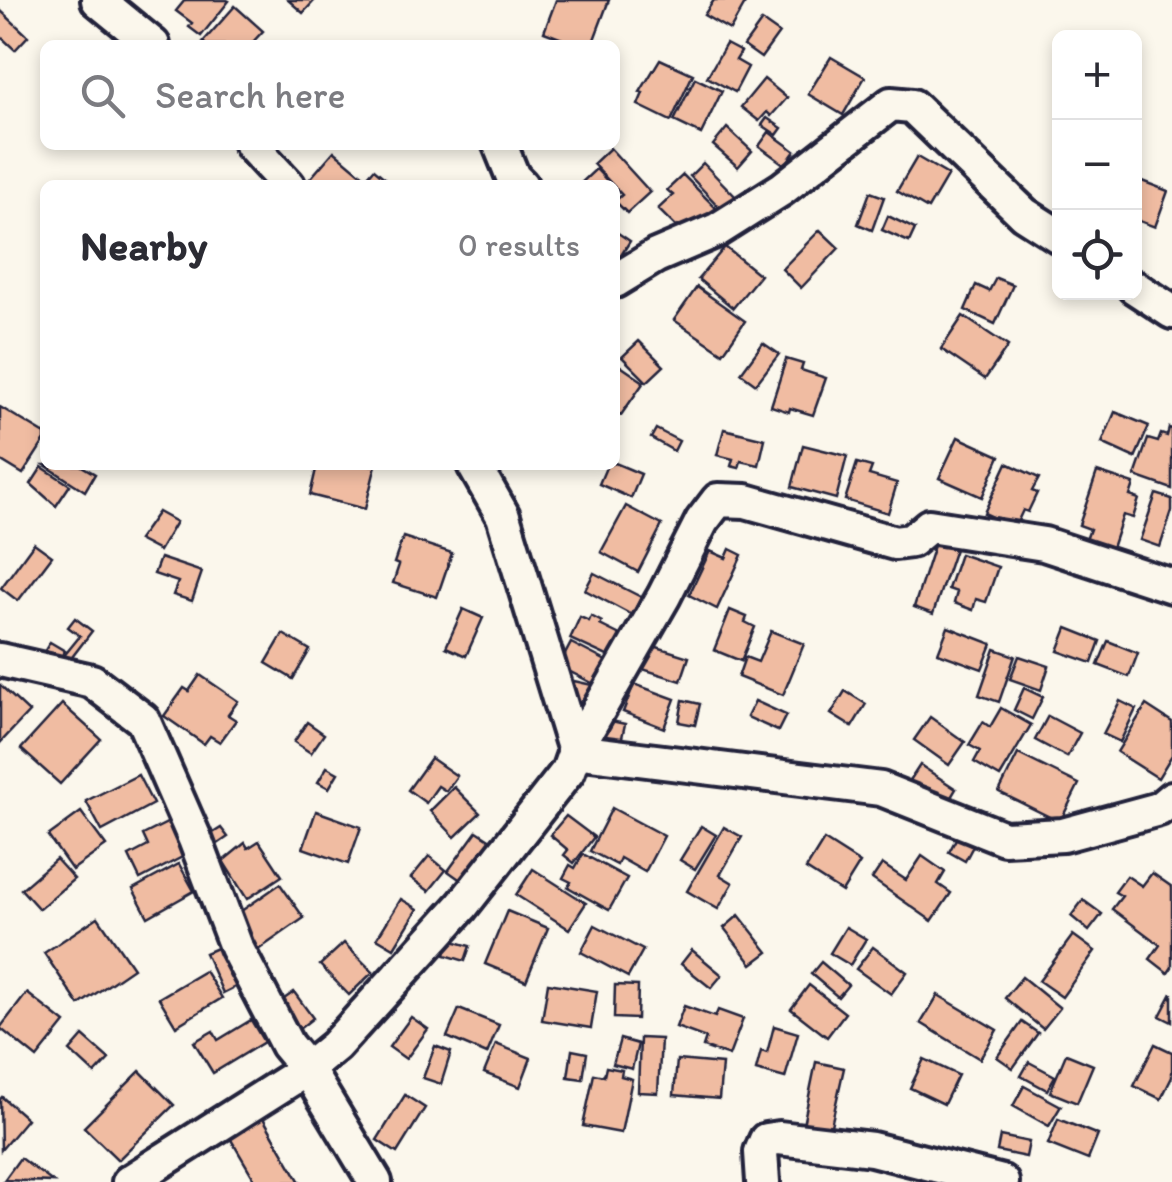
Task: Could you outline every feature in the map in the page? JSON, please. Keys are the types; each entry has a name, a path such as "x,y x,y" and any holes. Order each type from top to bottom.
{"street":[{"path":"98,0 147,40"},
{"path":"620,274 717,230 818,164 891,104 912,106 1024,214 1052,232"},
{"path":"256,150 283,180"},
{"path":"502,150 517,180"},
{"path":"1142,292 1172,312"},
{"path":"482,470 503,516 575,750"},
{"path":"129,1182 307,1069 335,1046 462,906 568,771 575,750 664,596 702,521 718,500 746,501 895,543 911,541 928,526 1044,544 1172,586"},
{"path":"0,660 92,681 143,720 158,748 236,948 287,1045 307,1069 374,1182"},
{"path":"575,750 881,789 1004,838 1063,836 1159,809 1172,798"},
{"path":"763,1182 761,1152 766,1140 779,1138 872,1149 1002,1182"}],"building":[{"path":"185,0 229,1 201,36 176,11"},
{"path":"288,0 315,0 303,13"},
{"path":"556,0 609,0 594,40 565,40 544,32"},
{"path":"714,0 747,0 730,30 704,15"},
{"path":"235,6 263,31 255,40 205,40"},
{"path":"0,10 28,36 15,50 0,36"},
{"path":"762,21 779,33 761,58 744,46"},
{"path":"726,44 741,52 736,60 748,67 735,92 707,77"},
{"path":"831,57 865,77 843,115 808,94"},
{"path":"660,59 693,74 671,121 638,105 643,93 640,92"},
{"path":"695,78 722,91 701,134 674,121"},
{"path":"764,79 787,98 771,116 767,112 759,121 741,107"},
{"path":"767,118 782,128 777,135 762,125"},
{"path":"727,128 752,151 738,167 713,145"},
{"path":"769,132 795,151 785,165 759,146"},
{"path":"612,150 650,192 627,213 620,206 620,180 608,180 593,164"},
{"path":"334,151 366,178 374,169 387,180 309,180"},
{"path":"917,157 948,175 928,209 897,191"},
{"path":"703,163 736,197 722,210 690,176"},
{"path":"596,169 606,180 584,180"},
{"path":"683,175 719,211 683,234 658,209 673,195 667,190"},
{"path":"1142,181 1168,191 1155,227 1142,222"},
{"path":"870,192 884,197 872,230 858,224"},
{"path":"888,216 915,229 909,242 882,230"},
{"path":"820,230 839,248 801,288 782,269"},
{"path":"620,234 630,241 620,257"},
{"path":"725,247 760,275 733,308 698,279"},
{"path":"996,278 1013,285 995,324 965,310 976,285 989,291"},
{"path":"697,287 745,321 723,353 674,320"},
{"path":"963,316 1008,346 985,379 941,349"},
{"path":"639,341 664,366 647,382 622,357"},
{"path":"763,343 779,354 756,384 741,373"},
{"path":"786,359 803,364 801,370 826,378 813,415 771,406"},
{"path":"620,366 644,382 620,414"},
{"path":"0,407 40,431 40,448 23,474 0,460"},
{"path":"1115,412 1149,426 1135,458 1102,443"},
{"path":"1169,428 1172,489 1135,476 1148,439 1158,442 1161,434 1167,436"},
{"path":"656,429 679,441 674,451 651,438"},
{"path":"724,429 765,439 759,465 741,461 739,468 731,466 733,459 717,455"},
{"path":"958,437 1000,456 982,497 939,478"},
{"path":"803,445 847,456 836,499 792,487"},
{"path":"857,463 872,467 869,475 897,483 888,513 845,500"},
{"path":"1007,463 1039,478 1028,512 1023,510 1015,527 984,513"},
{"path":"620,465 641,474 631,498 599,484 605,470 620,470"},
{"path":"40,470 47,470 70,485 56,506 31,484"},
{"path":"53,470 88,470 95,474 85,491"},
{"path":"316,470 375,470 365,509 310,495"},
{"path":"1097,472 1134,484 1130,496 1139,499 1133,518 1123,515 1112,548 1086,540 1090,529 1079,525"},
{"path":"1156,494 1172,499 1160,547 1140,540"},
{"path":"626,506 662,525 638,572 601,552"},
{"path":"158,512 176,522 159,551 138,540"},
{"path":"403,537 452,553 437,597 393,583 399,565 394,563"},
{"path":"936,539 956,546 933,614 914,607"},
{"path":"34,543 52,556 18,601 1,588"},
{"path":"730,549 742,555 717,609 689,595 710,551 726,558"},
{"path":"960,554 998,567 986,602 976,599 973,610 954,603 957,592 948,589"},
{"path":"160,558 202,572 192,601 173,595 178,582 154,574"},
{"path":"594,573 641,597 632,615 585,590"},
{"path":"463,609 483,618 466,656 446,647"},
{"path":"730,610 747,617 745,622 755,627 741,661 714,650"},
{"path":"591,616 628,639 618,661 570,639 580,617 589,621"},
{"path":"75,618 92,631 69,661 63,657 80,636 68,627"},
{"path":"948,627 992,644 982,669 938,653"},
{"path":"1067,628 1100,641 1092,663 1058,651"},
{"path":"771,631 804,644 783,695 738,677 745,657 758,662"},
{"path":"283,634 310,650 293,679 266,663"},
{"path":"1108,641 1138,653 1129,677 1098,665"},
{"path":"50,642 65,651 58,661 44,652"},
{"path":"641,642 689,657 681,681 633,666"},
{"path":"571,643 608,662 596,685 559,666"},
{"path":"995,649 1015,656 999,702 979,695"},
{"path":"1019,656 1049,666 1041,690 1010,679"},
{"path":"200,675 238,701 228,715 236,720 220,742 210,736 204,744 164,716 184,688 189,691"},
{"path":"574,681 592,685 588,705 569,701"},
{"path":"634,684 675,699 664,728 623,712"},
{"path":"0,685 29,712 0,743"},
{"path":"1024,688 1043,697 1032,719 1014,710"},
{"path":"845,691 866,704 852,727 831,714"},
{"path":"683,700 700,704 695,725 679,722"},
{"path":"755,701 786,715 778,731 747,717"},
{"path":"1120,701 1136,709 1120,742 1103,734"},
{"path":"62,704 101,739 60,784 21,749"},
{"path":"1146,705 1172,722 1172,755 1158,778 1117,752"},
{"path":"1001,708 1031,725 1000,777 974,762 980,751 969,745 983,722 990,727"},
{"path":"1048,716 1080,733 1067,757 1035,740"},
{"path":"930,717 965,742 949,765 914,740"},
{"path":"602,719 625,724 621,742 598,736"},
{"path":"307,722 324,734 311,753 294,742"},
{"path":"1018,754 1079,784 1060,822 999,792"},
{"path":"431,758 457,776 446,791 438,786 426,803 408,790"},
{"path":"920,765 956,789 944,809 907,785"},
{"path":"327,767 338,773 329,788 318,782"},
{"path":"138,775 153,804 102,831 86,801"},
{"path":"454,787 480,813 455,837 430,811"},
{"path":"612,808 664,836 645,872 620,858 617,865 590,851"},
{"path":"316,811 361,827 348,864 303,848"},
{"path":"81,812 106,846 72,870 48,836"},
{"path":"566,816 594,837 574,863 564,855 568,850 550,835"},
{"path":"171,821 188,854 140,879 129,856 148,846 143,835"},
{"path":"701,826 716,835 695,869 680,860"},
{"path":"724,827 742,837 720,875 733,883 718,909 687,891"},
{"path":"221,828 228,837 212,848 205,838"},
{"path":"477,831 491,840 462,881 448,871"},
{"path":"957,837 973,846 965,861 949,852"},
{"path":"824,840 860,863 842,892 806,869"},
{"path":"259,841 282,876 247,899 223,861 245,843 248,848"},
{"path":"583,854 627,878 609,910 568,887 571,882 563,878"},
{"path":"429,856 446,870 429,891 411,878"},
{"path":"922,856 945,872 938,884 951,893 932,921 872,879 882,864 906,880"},
{"path":"56,859 74,879 39,909 21,889"},
{"path":"179,864 194,891 148,917 133,889"},
{"path":"533,869 586,903 569,929 516,895"},
{"path":"1152,873 1172,887 1172,967 1168,973 1150,959 1160,945 1112,909 1122,896 1115,892 1127,876 1142,886"},
{"path":"280,884 304,918 258,950 234,916"},
{"path":"401,899 418,909 394,948 377,938"},
{"path":"1083,900 1102,914 1089,931 1071,916"},
{"path":"507,911 548,928 526,981 485,964"},
{"path":"739,915 768,952 752,964 724,928"},
{"path":"98,917 133,968 79,1005 44,953"},
{"path":"595,925 643,950 628,977 581,952"},
{"path":"846,927 866,939 850,965 830,953"},
{"path":"1073,935 1095,951 1062,997 1039,981"},
{"path":"449,940 470,946 465,961 445,955"},
{"path":"344,943 373,972 349,995 320,965"},
{"path":"226,944 243,983 223,993 205,953"},
{"path":"873,947 907,972 891,994 856,969"},
{"path":"692,950 722,975 711,988 681,964"},
{"path":"821,962 848,985 838,997 811,974"},
{"path":"205,971 222,998 176,1026 159,998"},
{"path":"1022,977 1060,1008 1043,1029 1005,998"},
{"path":"548,983 597,991 591,1028 542,1020"},
{"path":"615,985 638,986 637,1019 614,1018"},
{"path":"809,985 845,1013 827,1037 791,1009"},
{"path":"294,992 313,1018 294,1033 274,1006"},
{"path":"27,993 65,1023 37,1058 0,1028"},
{"path":"1172,993 1172,1022 1160,1016"},
{"path":"938,995 997,1030 980,1059 921,1023"},
{"path":"684,1006 715,1017 718,1010 743,1019 729,1056 703,1047 706,1038 676,1027"},
{"path":"459,1009 499,1025 487,1054 447,1037"},
{"path":"411,1017 428,1029 406,1059 389,1047"},
{"path":"251,1020 264,1042 213,1073 194,1042 213,1031 218,1040"},
{"path":"1022,1022 1038,1033 1013,1068 997,1057"},
{"path":"774,1026 798,1033 785,1078 756,1070 761,1051 767,1053"},
{"path":"83,1036 109,1059 95,1074 70,1051"},
{"path":"640,1038 661,1039 658,1093 638,1092"},
{"path":"620,1039 638,1044 632,1069 613,1064"},
{"path":"496,1044 531,1058 520,1087 484,1073"},
{"path":"1155,1044 1172,1052 1172,1077 1161,1099 1134,1086"},
{"path":"435,1046 451,1052 441,1084 423,1078"},
{"path":"572,1050 587,1053 583,1079 568,1077"},
{"path":"1066,1054 1093,1065 1077,1103 1050,1092"},
{"path":"924,1059 958,1075 944,1104 910,1088"},
{"path":"677,1060 722,1064 719,1099 674,1095"},
{"path":"816,1062 844,1068 830,1130 803,1125"},
{"path":"1029,1062 1055,1076 1047,1090 1021,1076"},
{"path":"606,1067 622,1070 621,1076 632,1079 621,1133 583,1126 594,1074 604,1076"},
{"path":"140,1071 174,1105 118,1160 84,1127"},
{"path":"1024,1086 1061,1106 1049,1126 1013,1106"},
{"path":"405,1095 425,1108 397,1153 377,1140"},
{"path":"0,1099 27,1119 1,1150"},
{"path":"263,1118 300,1182 256,1182 230,1138"},
{"path":"1058,1119 1098,1135 1088,1160 1048,1144"},
{"path":"1000,1136 1029,1142 1026,1157 997,1151"},
{"path":"20,1158 53,1182 4,1180"}]}
